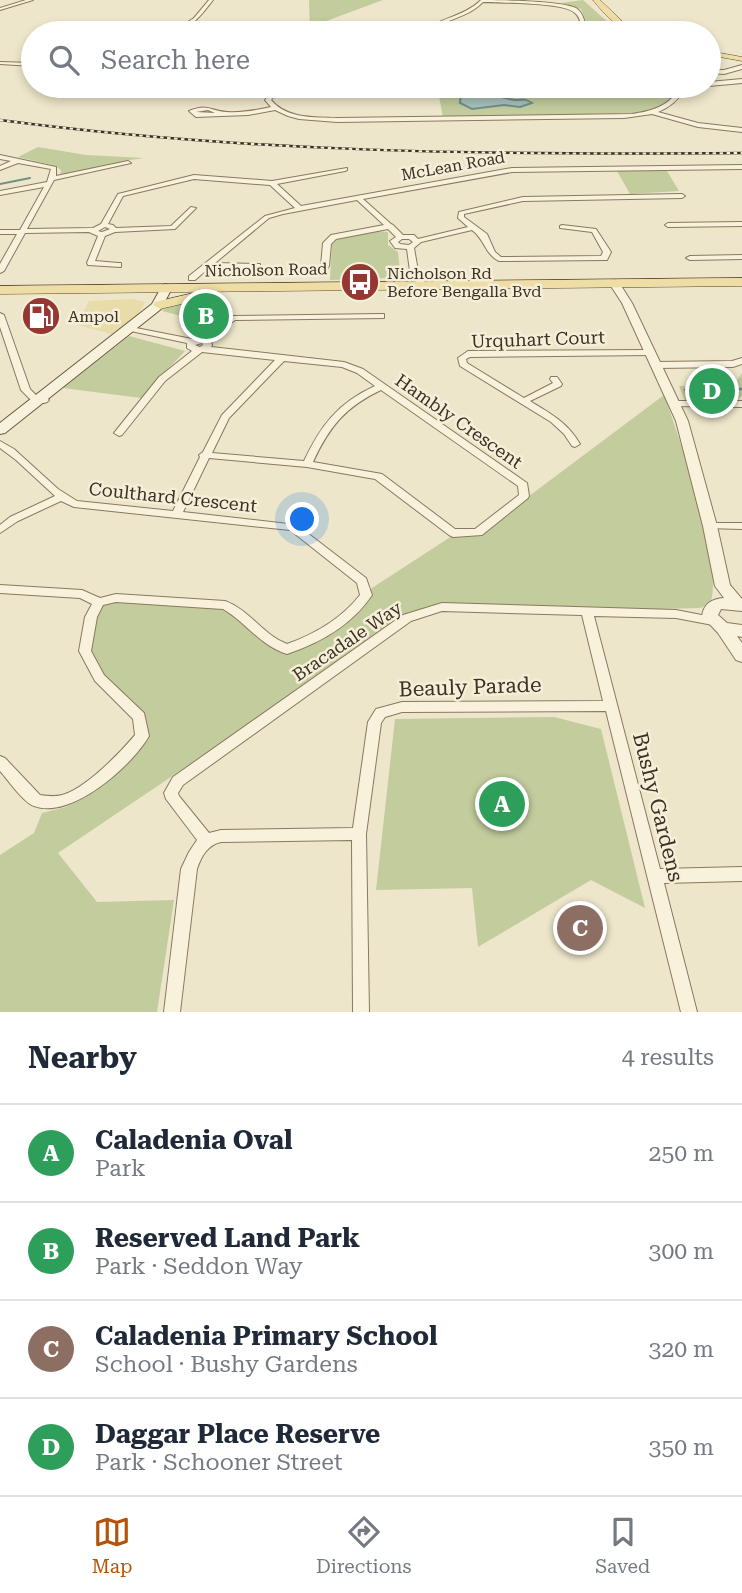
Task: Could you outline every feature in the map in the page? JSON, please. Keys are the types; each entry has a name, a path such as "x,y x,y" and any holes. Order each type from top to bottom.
{"main road":[{"path":"590,0 610,21"},
{"path":"596,0 617,21"},
{"path":"721,57 742,61"},
{"name":"Nicholson Road","path":"621,290 742,282"},
{"name":"Nicholson Road","path":"0,290 160,294 183,298 414,284"},
{"name":"Nicholson Road","path":"0,296 160,294 414,284 621,290 742,289"},
{"path":"0,438 41,400 145,314 160,294"},
{"path":"0,430 41,400"}],"street":[{"path":"0,9 31,0"},
{"path":"191,21 211,0"},
{"path":"443,21 475,8 483,0 567,6 578,11 582,21"},
{"path":"721,72 742,61"},
{"path":"0,63 21,64"},
{"path":"721,83 742,81"},
{"path":"268,98 276,108"},
{"path":"225,114 276,108 303,117 337,120 609,117 652,112 677,98"},
{"path":"652,112 698,125 742,130"},
{"path":"0,157 54,168 50,182 1,267"},
{"path":"0,168 19,160"},
{"path":"0,193 128,163"},
{"name":"McLean Road","path":"192,278 267,217 300,209 512,170 742,167"},
{"path":"104,225 120,195 194,177 272,183 345,169"},
{"path":"272,183 300,209"},
{"path":"562,227 594,230 607,252 604,258 499,259 492,253 484,236 461,218 461,213 523,199 682,196"},
{"path":"358,198 401,237 418,241 473,228"},
{"path":"92,230 93,233 102,234 114,230 173,228 192,208"},
{"path":"668,225 742,224"},
{"path":"0,232 92,230 104,225 111,226 114,230"},
{"path":"320,273 325,266 327,243 334,237 391,226"},
{"path":"102,234 92,263 118,265"},
{"path":"401,237 394,241 396,244 410,247 418,241"},
{"path":"410,247 414,284"},
{"path":"690,258 742,257"},
{"path":"208,265 257,265"},
{"path":"621,290 682,421 723,586 716,616"},
{"path":"0,315 26,390 41,400"},
{"path":"119,433 162,379 227,320 241,317 381,316"},
{"name":"Hambly Crescent","path":"127,329 229,351 344,365 360,371 523,485 524,496 478,533 453,533 377,476 307,464 204,455"},
{"name":"Urquhart Court","path":"575,444 568,432 554,420 463,364 462,358 468,354 653,359"},
{"path":"176,516 225,417 282,358"},
{"path":"653,359 733,364 742,361"},
{"path":"524,401 558,384 554,379"},
{"path":"307,464 319,436 341,408 382,386"},
{"path":"674,404 742,404"},
{"name":"Coulthard Crescent","path":"0,444 15,454 61,498 74,504 293,527 362,581 366,595 360,604 334,626 287,649 271,643 236,610 225,605 116,598 99,601"},
{"name":"Coulthard Crescent","path":"0,449 15,454"},
{"path":"0,530 14,519 61,498"},
{"path":"710,526 742,526"},
{"path":"716,616 740,606 723,586"},
{"path":"0,589 82,594 99,601 90,617 85,651 99,678 139,717 142,736 129,754 69,799 52,803 36,801 0,762"},
{"name":"Bracadale Way","path":"206,840 173,799 171,793 178,781 407,618 442,607 716,616"},
{"name":"Bushy Gardens","path":"587,612 689,1012"},
{"path":"716,616 742,631"},
{"path":"716,616 741,649"},
{"name":"Beauly Parade","path":"361,1012 359,834 375,722 381,713 402,707 611,705"},
{"path":"172,1012 189,869 194,855 206,840 221,836 359,834"},
{"path":"654,876 742,874"}],"green space":[{"path":"309,0 383,0 326,21 310,21"},
{"path":"583,0 607,21 586,21 581,9 561,3"},
{"path":"439,98 675,98 661,108 637,113 443,117"},
{"path":"38,147 86,155 144,158 60,177 61,170 56,166 18,157"},
{"path":"617,171 667,171 679,191 630,194"},
{"path":"378,231 388,232 388,245 398,252 400,272 391,278 330,280 332,244 338,239"},
{"path":"194,300 224,300 226,321 221,326 162,311 167,306"},
{"path":"129,336 185,351 141,398 63,388"},
{"path":"742,373 742,396 735,400 685,400 679,386 734,385"},
{"path":"664,395 706,532 713,586 710,604 700,608 658,609 439,604 410,616 58,853 97,902 174,900 157,1012 0,1012 0,855 34,833 42,813 66,807 131,755 141,716 100,677 86,651 101,603 115,599 221,608 238,618 268,645 287,652 362,604 372,588 452,536 477,535"},
{"path":"554,717 601,729 645,908 591,880 478,947 472,888 376,890 395,719"}],"sand":[{"path":"133,299 145,302 136,316 115,335 77,325 89,301"}],"water":[{"path":"460,98 507,98 532,103 520,107 504,105 472,109 460,103"}],"waterway":[{"path":"0,184 30,178"},
{"path":"685,390 742,389"}],"railway":[{"path":"0,120 185,139 370,150 742,153"}],"place":[{"name":"Nicholson Rd Before Bengalla Bvd","path":"360,282"},
{"name":"Ampol","path":"41,316"},
{"name":"Reserved Land Park","path":"206,316"},
{"name":"Daggar Place Reserve","path":"712,391"},
{"name":"Caladenia Oval","path":"502,804"},
{"name":"Caladenia Primary School","path":"580,928"}]}
